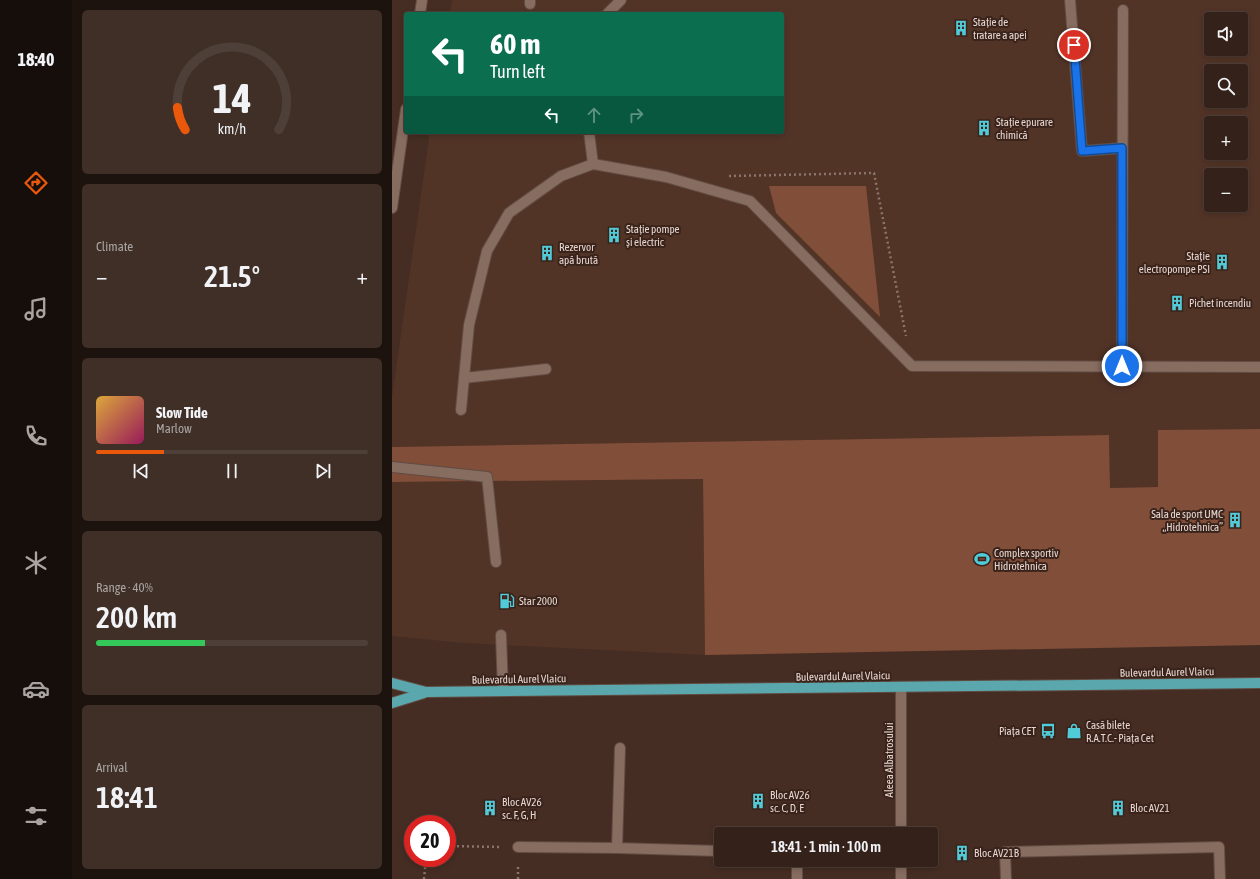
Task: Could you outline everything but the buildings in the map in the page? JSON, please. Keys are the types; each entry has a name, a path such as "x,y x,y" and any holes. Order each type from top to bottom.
{"main road":[{"name":"Bulevardul Aurel Vlaicu","path":"392,683 426,692 503,692 1260,683"},
{"name":"Bulevardul Aurel Vlaicu","path":"392,703 426,692"}],"street":[{"path":"420,12 422,0"},
{"path":"608,12 621,0"},
{"path":"1070,0 1082,151 1122,148"},
{"path":"1122,10 1122,366"},
{"path":"392,208 396,153 404,118"},
{"path":"589,134 593,164"},
{"path":"461,410 469,325 487,251 510,213 561,176 593,164 666,178 750,201 912,366 1260,366"},
{"path":"464,378 546,369"},
{"path":"392,467 487,477 496,562"},
{"path":"501,635 503,692"},
{"name":"Aleea Albatrosului","path":"901,687 901,827"},
{"path":"617,848 620,748"},
{"path":"518,847 714,851"},
{"path":"1006,879 1005,852 1219,847 1220,879"},
{"path":"797,867 797,879"},
{"path":"901,867 901,879"}],"path":[{"path":"727,176 874,173 912,366"},
{"path":"456,846 518,847"},
{"path":"424,879 425,867"}],"shaded area":[{"path":"452,0 1260,0 1260,429 1158,430 1159,487 1110,488 1109,435 392,447 392,397 430,134 784,134 784,12 450,12"},
{"path":"769,186 866,186 880,317 776,213"},
{"name":"Complex sportiv Hidrotehnica","path":"1260,429 1260,645 705,655 703,479 392,482 392,447 1109,435 1110,488 1158,487 1158,430"},
{"path":"703,479 705,655 464,643 392,636 392,482"}],"place":[{"name":"Stație de tratare a apei","path":"961,28"},
{"name":"Stație epurare chimică","path":"984,128"},
{"name":"Stație pompe și electric","path":"614,235"},
{"name":"Rezervor apă brută","path":"547,253"},
{"name":"Stație electropompe PSI","path":"1222,262"},
{"name":"Pichet incendiu","path":"1177,303"},
{"name":"Sala de sport UMC „Hidrotehnica”","path":"1235,520"},
{"name":"Complex sportiv Hidrotehnica","path":"982,559"},
{"name":"Star 2000","path":"507,601"},
{"name":"Piața CET","path":"1048,731"},
{"name":"Casă bilete R.A.T.C.- Piața Cet","path":"1074,731"},
{"name":"Bloc AV26 sc. C, D, E","path":"758,801"},
{"name":"Bloc AV26 sc. F, G, H","path":"490,808"},
{"name":"Bloc AV21","path":"1118,808"},
{"name":"Bloc AV21B","path":"962,853"}],"route":[{"path":"1074,45 1082,151 1122,148 1122,366"}]}
